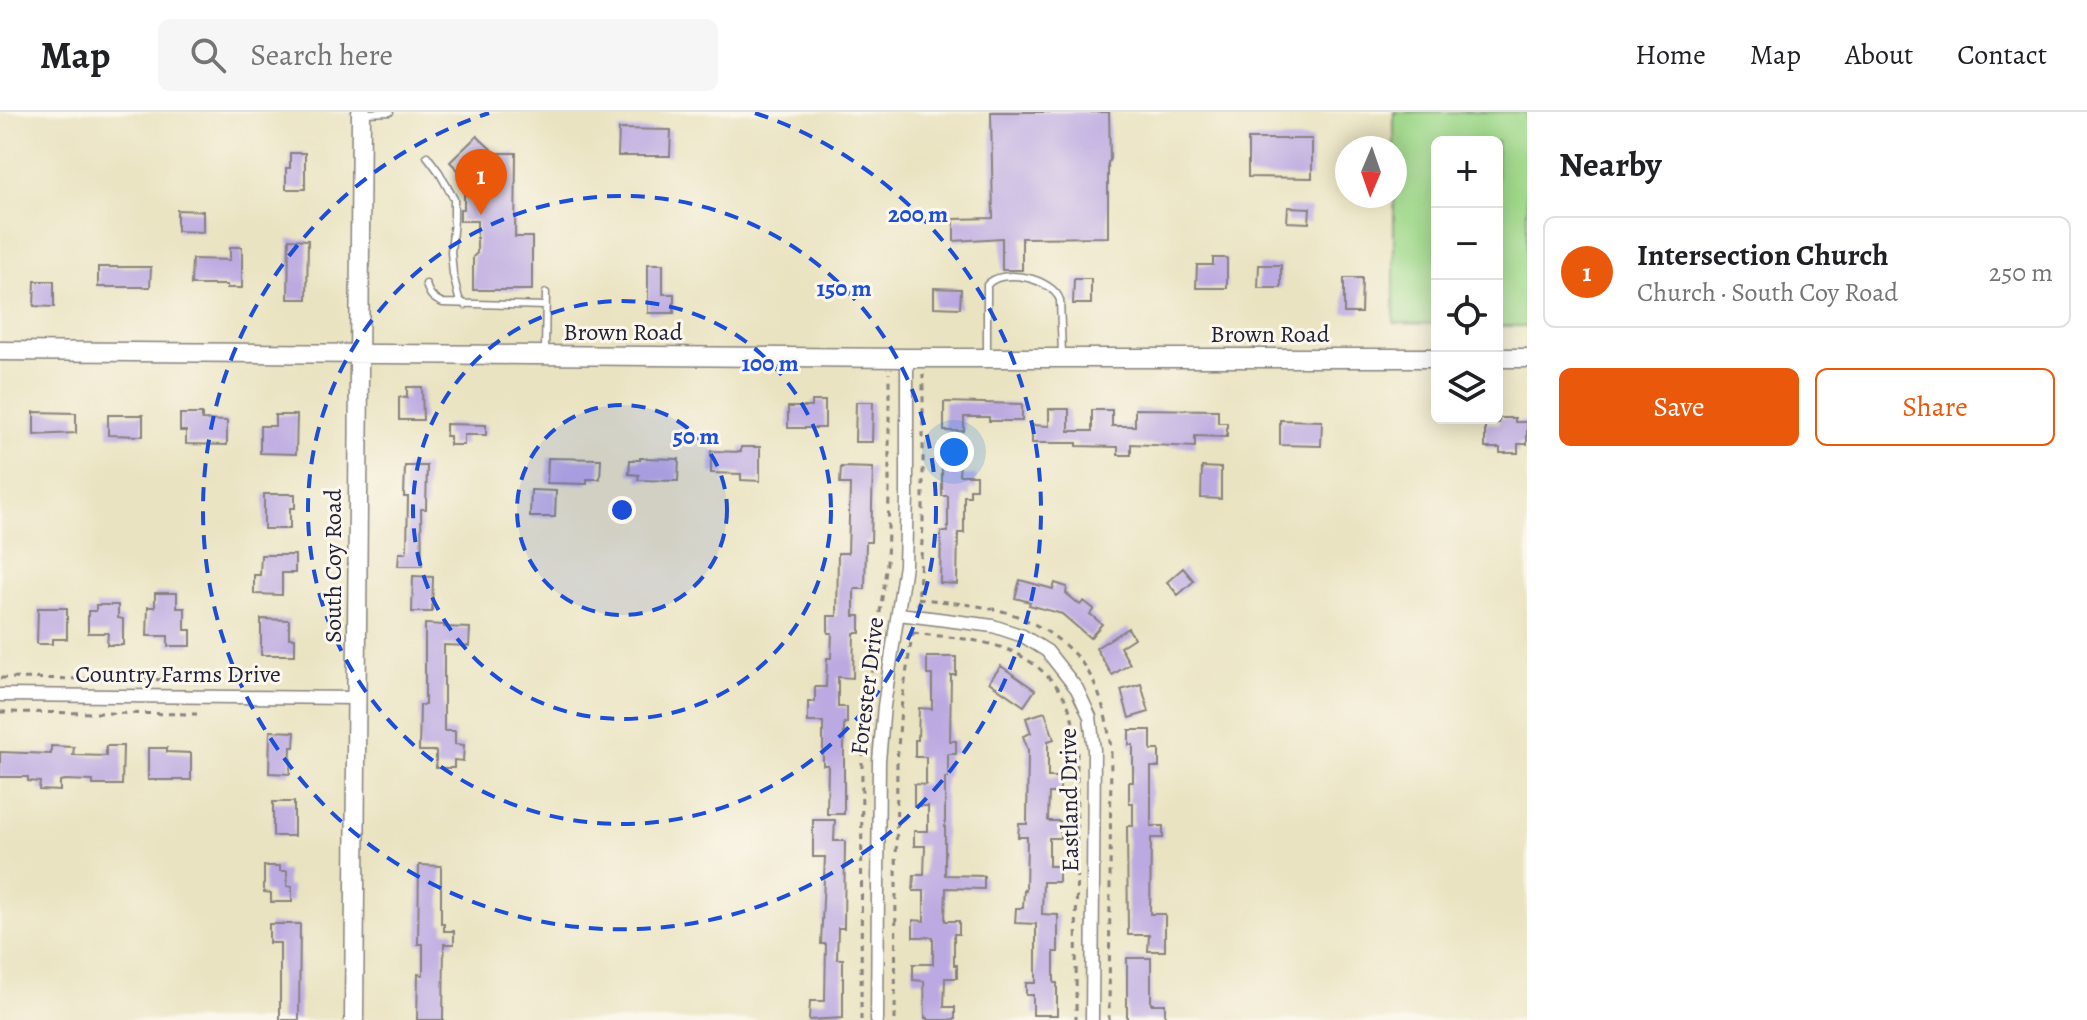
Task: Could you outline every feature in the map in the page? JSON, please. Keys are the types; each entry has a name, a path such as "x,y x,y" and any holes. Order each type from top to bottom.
{"street":[{"name":"South Coy Road","path":"354,1020 361,112"},
{"name":"Brown Road","path":"0,351 907,358 1431,358"},
{"name":"Forester Drive","path":"877,1020 879,761 884,706 899,614 906,524 907,358"},
{"path":"1503,358 1527,358"},
{"name":"Eastland Drive","path":"899,614 993,626 1023,636 1047,651 1077,689 1084,703 1090,717 1094,750 1092,1020"},
{"name":"Country Farms Drive","path":"0,695 356,698"}],"lane":[{"path":"361,112 390,112"},
{"path":"427,156 454,199 453,274 459,299 465,305"},
{"path":"987,358 987,285 1001,276 1041,282 1058,293 1062,358"},
{"path":"426,284 429,295 443,303 546,306"},
{"path":"545,355 546,293"}],"path":[{"path":"895,1020 897,762 901,708 919,599 923,525 923,373"},
{"path":"884,591 998,610 1026,620 1057,639 1077,658 1093,680 1106,713 1111,749 1109,1020"},
{"path":"912,632 1007,649 1036,666 1064,697 1074,724 1077,752 1076,1020"},
{"path":"0,678 198,680"},
{"path":"0,712 197,714"}],"green space":[{"path":"1394,112 1527,112 1527,326 1503,326 1503,136 1431,136 1431,324 1394,323 1394,208 1407,208 1407,136 1394,136"}],"building":[{"path":"991,112 1109,112 1108,237 1022,238 1022,270 1002,270 1002,238 954,241 954,219 993,218"},
{"path":"619,129 671,130 670,156 618,156"},
{"path":"477,136 495,153 516,153 515,237 532,237 532,290 473,290 477,221 460,221 460,209 464,209 464,176 450,162"},
{"path":"1248,139 1312,139 1312,178 1248,177"},
{"path":"290,153 305,153 305,189 286,189"},
{"path":"1288,207 1310,208 1309,223 1287,222"},
{"path":"177,210 203,211 203,232 177,231"},
{"path":"289,239 308,240 307,299 288,299"},
{"path":"230,247 242,247 242,288 191,285 192,259 230,260"},
{"path":"1213,258 1227,258 1227,288 1196,288 1197,265 1213,265"},
{"path":"648,264 663,264 663,294 674,294 674,313 648,313"},
{"path":"1259,265 1281,265 1281,288 1258,288"},
{"path":"98,267 151,267 150,287 98,287"},
{"path":"1344,278 1362,278 1361,313 1344,313"},
{"path":"1074,279 1091,279 1091,304 1073,304"},
{"path":"35,281 54,281 54,307 34,306"},
{"path":"934,288 961,289 960,308 934,307"},
{"path":"407,387 422,387 423,420 399,420 399,397 407,398"},
{"path":"812,401 825,401 825,428 788,428 788,407 812,407"},
{"path":"856,402 873,402 872,442 855,442"},
{"path":"944,402 1022,404 1022,421 964,417 964,431 944,431"},
{"path":"1049,409 1069,409 1069,431 1092,431 1092,410 1112,410 1112,426 1135,426 1135,409 1218,410 1218,423 1227,423 1227,437 1195,436 1195,447 1131,444 1131,455 1118,455 1118,447 1032,443 1032,425 1049,426"},
{"path":"34,412 76,413 76,433 34,435"},
{"path":"180,414 202,414 202,420 227,421 227,445 186,444 186,431 180,431"},
{"path":"108,415 143,415 143,436 108,435"},
{"path":"275,415 297,415 296,454 260,453 260,426 275,426"},
{"path":"1503,418 1527,422 1527,444 1518,444 1518,453 1500,453 1500,448 1485,448 1485,424 1503,424"},
{"path":"1280,420 1322,421 1321,446 1280,445"},
{"path":"446,424 486,425 486,435 464,435 464,445 450,445"},
{"path":"741,447 760,447 760,481 741,480 741,474 711,473 711,451 741,452"},
{"path":"548,458 601,459 600,479 587,479 587,484 547,483"},
{"path":"679,459 678,481 638,480 639,475 629,474 630,460"},
{"path":"942,462 960,462 959,475 976,475 976,489 970,489 970,496 964,496 964,533 958,533 957,584 940,583 941,532 948,532 948,496 942,496"},
{"path":"405,466 427,466 426,509 421,509 422,566 398,566 399,553 406,553 407,549"},
{"path":"841,467 873,468 871,542 866,542 865,589 854,589 854,616 860,616 860,633 854,633 853,678 838,677 838,707 847,707 847,723 844,723 844,814 827,814 828,765 823,765 823,722 808,722 808,702 815,702 815,687 826,687 832,633 828,633 828,616 837,616 838,553 848,553 850,484 840,484"},
{"path":"1202,467 1221,468 1221,499 1201,498"},
{"path":"531,490 556,491 555,517 530,517"},
{"path":"264,494 295,494 295,508 290,508 290,529 264,529"},
{"path":"261,555 295,555 295,573 282,573 282,595 254,594 254,575 260,575"},
{"path":"1183,568 1194,581 1178,595 1167,582"},
{"path":"413,576 433,577 432,612 412,612"},
{"path":"1020,580 1053,589 1055,583 1067,587 1066,593 1080,605 1084,601 1094,609 1090,614 1102,624 1090,638 1062,614 1015,598"},
{"path":"155,593 177,593 177,608 185,608 185,630 191,630 191,646 168,646 168,636 147,636 148,607 155,607"},
{"path":"96,605 118,605 118,618 123,619 123,645 107,645 108,633 88,633 88,611 96,611"},
{"path":"38,608 67,608 67,639 52,639 52,644 37,644"},
{"path":"261,619 289,620 289,638 295,638 295,655 261,655"},
{"path":"425,624 470,628 469,646 444,645 444,731 455,731 455,744 464,745 463,761 454,760 454,768 436,768 436,751 419,751 420,705 425,705"},
{"path":"1128,628 1134,638 1120,647 1130,664 1112,675 1096,648"},
{"path":"927,657 956,657 956,675 951,675 950,741 956,741 956,754 948,754 948,778 945,778 945,875 984,876 984,889 946,888 945,921 959,921 959,934 954,934 957,978 945,978 944,1007 955,1007 955,1019 947,1020 925,1018 924,981 913,980 913,964 933,964 933,937 913,937 913,920 924,921 924,891 913,891 914,875 924,875 925,846 914,846 914,831 928,831 928,806 914,806 914,784 926,785 926,757 915,757 915,740 918,740 919,708 932,709 932,675 927,675"},
{"path":"1001,666 1035,690 1024,706 989,682"},
{"path":"1141,684 1149,712 1129,718 1121,690"},
{"path":"1045,712 1054,739 1048,741 1048,777 1060,777 1060,793 1049,793 1048,821 1060,821 1060,838 1049,838 1049,866 1059,866 1059,882 1043,882 1042,914 1058,915 1058,952 1054,952 1057,1015 1033,1015 1033,995 1026,995 1026,983 1036,983 1036,924 1015,923 1016,908 1023,908 1026,891 1027,837 1018,837 1019,824 1027,824 1028,750 1023,736 1031,733 1026,718"},
{"path":"1129,730 1151,730 1151,750 1159,750 1159,767 1151,767 1151,826 1163,826 1163,838 1151,838 1150,914 1165,914 1165,951 1148,951 1149,935 1128,935 1127,826 1133,826 1129,782 1133,782 1133,745 1129,745"},
{"path":"270,731 295,732 290,774 269,773"},
{"path":"51,746 74,747 73,755 106,756 106,746 123,746 122,785 93,785 93,781 65,780 60,781 60,791 39,790 40,782 28,781 28,777 0,777 0,752 51,754"},
{"path":"148,748 191,753 191,780 148,780"},
{"path":"273,802 294,802 294,836 273,836"},
{"path":"813,820 835,820 834,841 845,841 844,928 838,928 837,959 843,959 843,1018 809,1020 810,1001 825,1001 826,944 821,944 825,857 813,857"},
{"path":"419,865 441,866 441,923 444,923 444,931 454,931 454,944 444,944 443,1020 417,1020 418,974 423,975 423,944 418,944"},
{"path":"264,866 280,866 280,871 287,871 292,902 271,902 271,893 264,892"},
{"path":"269,924 300,924 299,1020 280,1020 280,943 269,943"},
{"path":"1127,958 1151,958 1151,1004 1165,1004 1165,1020 1127,1020"}],"place":[{"name":"Intersection Church","path":"481,215"}]}
